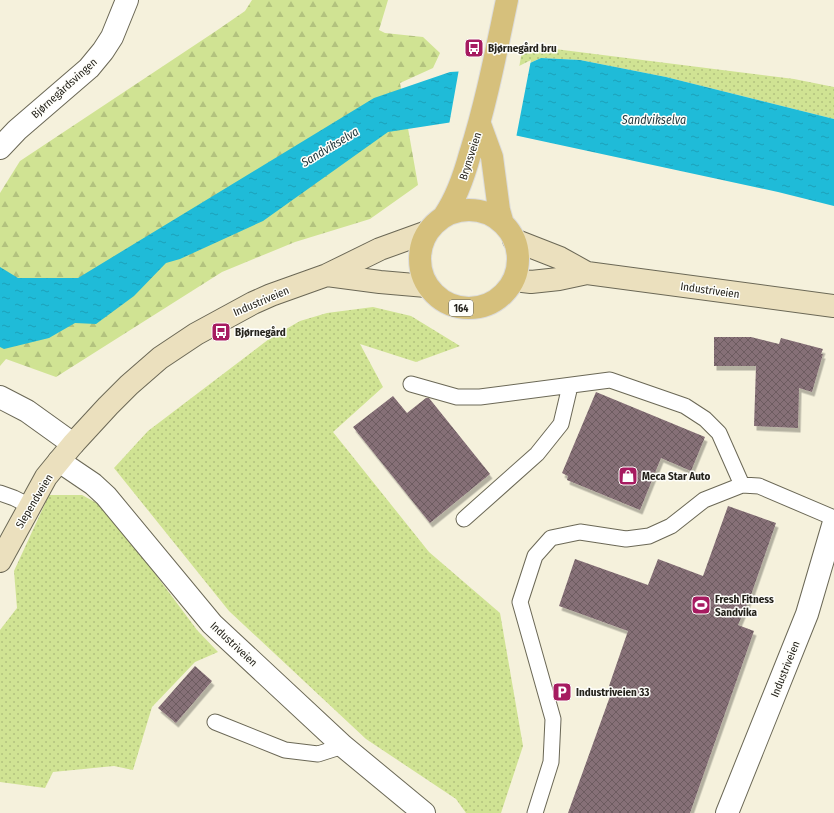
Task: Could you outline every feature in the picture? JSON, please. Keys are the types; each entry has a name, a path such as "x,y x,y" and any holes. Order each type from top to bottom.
{"main road":[{"name":"164","path":"480,124 507,0"},
{"name":"Brynsveien","path":"444,216 453,202 459,188 480,124"},
{"name":"Brynsveien","path":"480,124 492,157 499,210 509,232"},
{"name":"164","path":"476,210 496,218 509,232 517,250 517,270 514,280 507,291 497,300 485,306 472,309 458,308 446,304 435,296 426,286 421,274 419,260 421,246 427,232 444,216 455,211 476,210"},
{"name":"Industriveien","path":"73,444 129,384 160,358 196,334 229,315 271,295 327,276 380,249 427,232"},
{"name":"Industriveien","path":"509,232 587,273"},
{"name":"Industriveien","path":"514,280 531,282 559,279 587,273 834,306"},
{"name":"Industriveien","path":"327,276 426,286"},
{"name":"Slependveien","path":"0,561 46,477 73,444"}],"street":[{"name":"Bjørnegårdsvingen","path":"0,148 17,130 73,83 94,62 112,38 127,0"},
{"path":"0,397 32,415 73,444"},
{"name":"Industriveien","path":"59,461 93,484 106,496 212,624 343,746 420,812"},
{"name":"Industriveien","path":"727,813 808,614 834,522"}],"lane":[{"path":"411,384 457,397 480,397 610,380 685,406 705,419 719,432 742,485"},
{"path":"464,519 537,454 561,424 570,386"},
{"path":"535,813 551,762 553,719 520,602 535,556 551,538 580,532 626,539 649,536 671,526 704,500 742,485 759,486 834,518"},
{"path":"0,493 30,506"},
{"path":"215,722 285,750 318,754 343,746"}],"green space":[{"path":"252,0 388,0 379,30 385,33 423,37 440,53 433,68 400,83 418,185 370,219 295,242 222,272 56,377 6,359 0,366 0,193 20,161 245,11"},
{"path":"523,45 794,79 834,87 834,119 666,77 580,60 541,58 519,68"},
{"path":"373,307 411,316 460,346 416,362 360,344 383,387 333,432 429,552 500,613 523,746 501,813 466,813 456,799 366,739 229,611 114,468 148,431 269,339 300,321 327,313"},
{"path":"49,495 82,495 106,508 197,630 218,652 195,662 152,707 133,770 114,766 53,772 45,788 0,782 0,630 17,608 14,571"}],"water":[{"name":"Sandvikselva","path":"541,58 580,60 666,77 834,119 834,206 778,192 453,122 388,132 263,221 180,259 166,263 134,296 96,324 75,323 49,338 4,349 0,347 0,267 18,278 78,278 374,98 450,72 519,68"}],"pier":[{"path":"531,60 516,138 453,124 449,125 459,69 519,66"}],"building":[{"path":"714,337 751,337 779,344 781,338 823,349 821,354 823,354 812,392 799,388 798,428 754,426 756,366 714,366"},
{"path":"596,392 705,437 691,471 661,458 640,510 567,480 568,476 562,473"},
{"path":"393,396 407,413 426,398 429,398 490,474 430,523 353,427"},
{"path":"728,506 776,523 751,595 738,625 754,631 690,813 568,813 613,688 609,686 628,631 559,606 575,559 648,585 658,559 703,576"},
{"path":"195,666 212,681 176,723 158,708"}],"place":[{"name":"Bjørnegård bru","path":"474,48"},
{"name":"Bjørnegård","path":"221,332"},
{"name":"Meca Star Auto","path":"628,476"},
{"name":"Fresh Fitness Sandvika","path":"701,605"},
{"name":"Industriveien 33","path":"562,692"}]}
